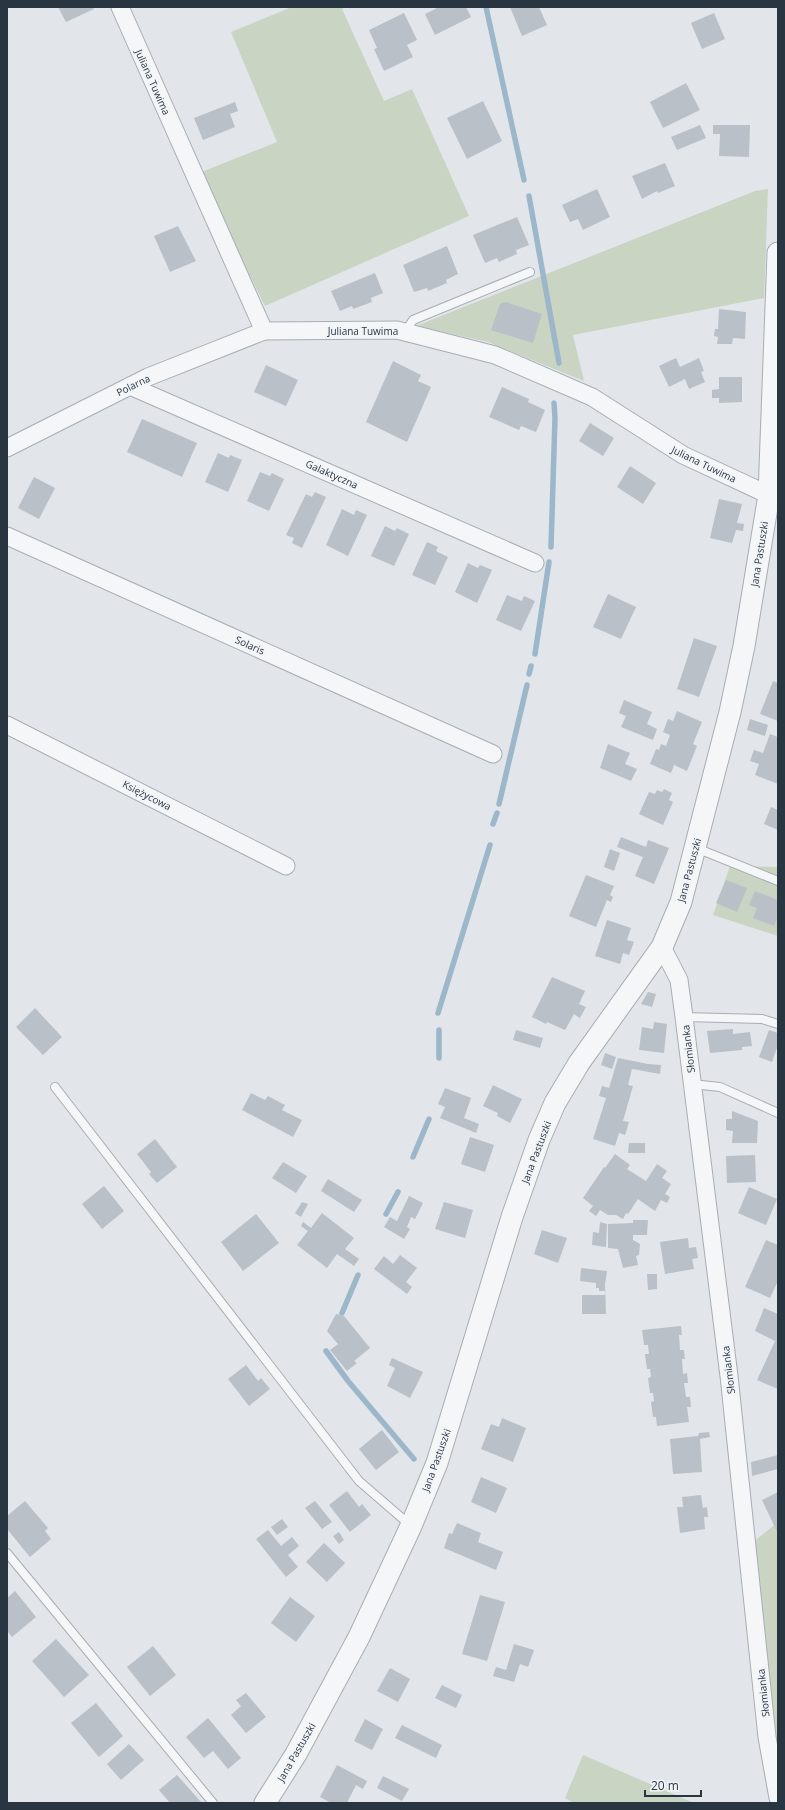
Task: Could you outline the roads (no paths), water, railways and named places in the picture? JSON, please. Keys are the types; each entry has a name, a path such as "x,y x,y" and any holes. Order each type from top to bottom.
{"street":[{"name":"Juliana Tuwima","path":"120,7 264,332 397,330 495,355 592,397 682,455 774,497"},
{"name":"Jana Pastuszki","path":"265,1803 296,1754 359,1637 411,1526 437,1463 512,1217 539,1140 555,1103 579,1063 662,947 681,902 730,712 774,497 778,253"},
{"name":"Polarna","path":"7,448 148,377 264,332"},
{"name":"Galaktyczna","path":"130,386 535,563"},
{"name":"Solaris","path":"7,536 493,754"},
{"name":"Księżycowa","path":"7,725 286,866"},
{"name":"Słomianka","path":"662,947 679,980 729,1376 767,1737 776,1775 778,1798"}],"lane":[{"path":"405,332 413,320 530,272"},
{"path":"695,848 778,881"},
{"path":"684,1017 762,1019 778,1024"},
{"path":"692,1084 720,1087 778,1112"},
{"path":"55,1087 359,1481 411,1526"},
{"path":"7,1553 213,1803"}],"waterway":[{"path":"486,7 524,180"},
{"path":"529,196 559,363"},
{"path":"551,547 555,418 554,403"},
{"path":"535,654 549,562"},
{"path":"529,674 531,666"},
{"path":"499,804 527,685"},
{"path":"493,824 497,813"},
{"path":"438,1013 490,845"},
{"path":"439,1030 439,1058"},
{"path":"413,1157 429,1119"},
{"path":"386,1214 398,1192"},
{"path":"342,1313 358,1275"},
{"path":"326,1351 348,1381 414,1459"}]}
